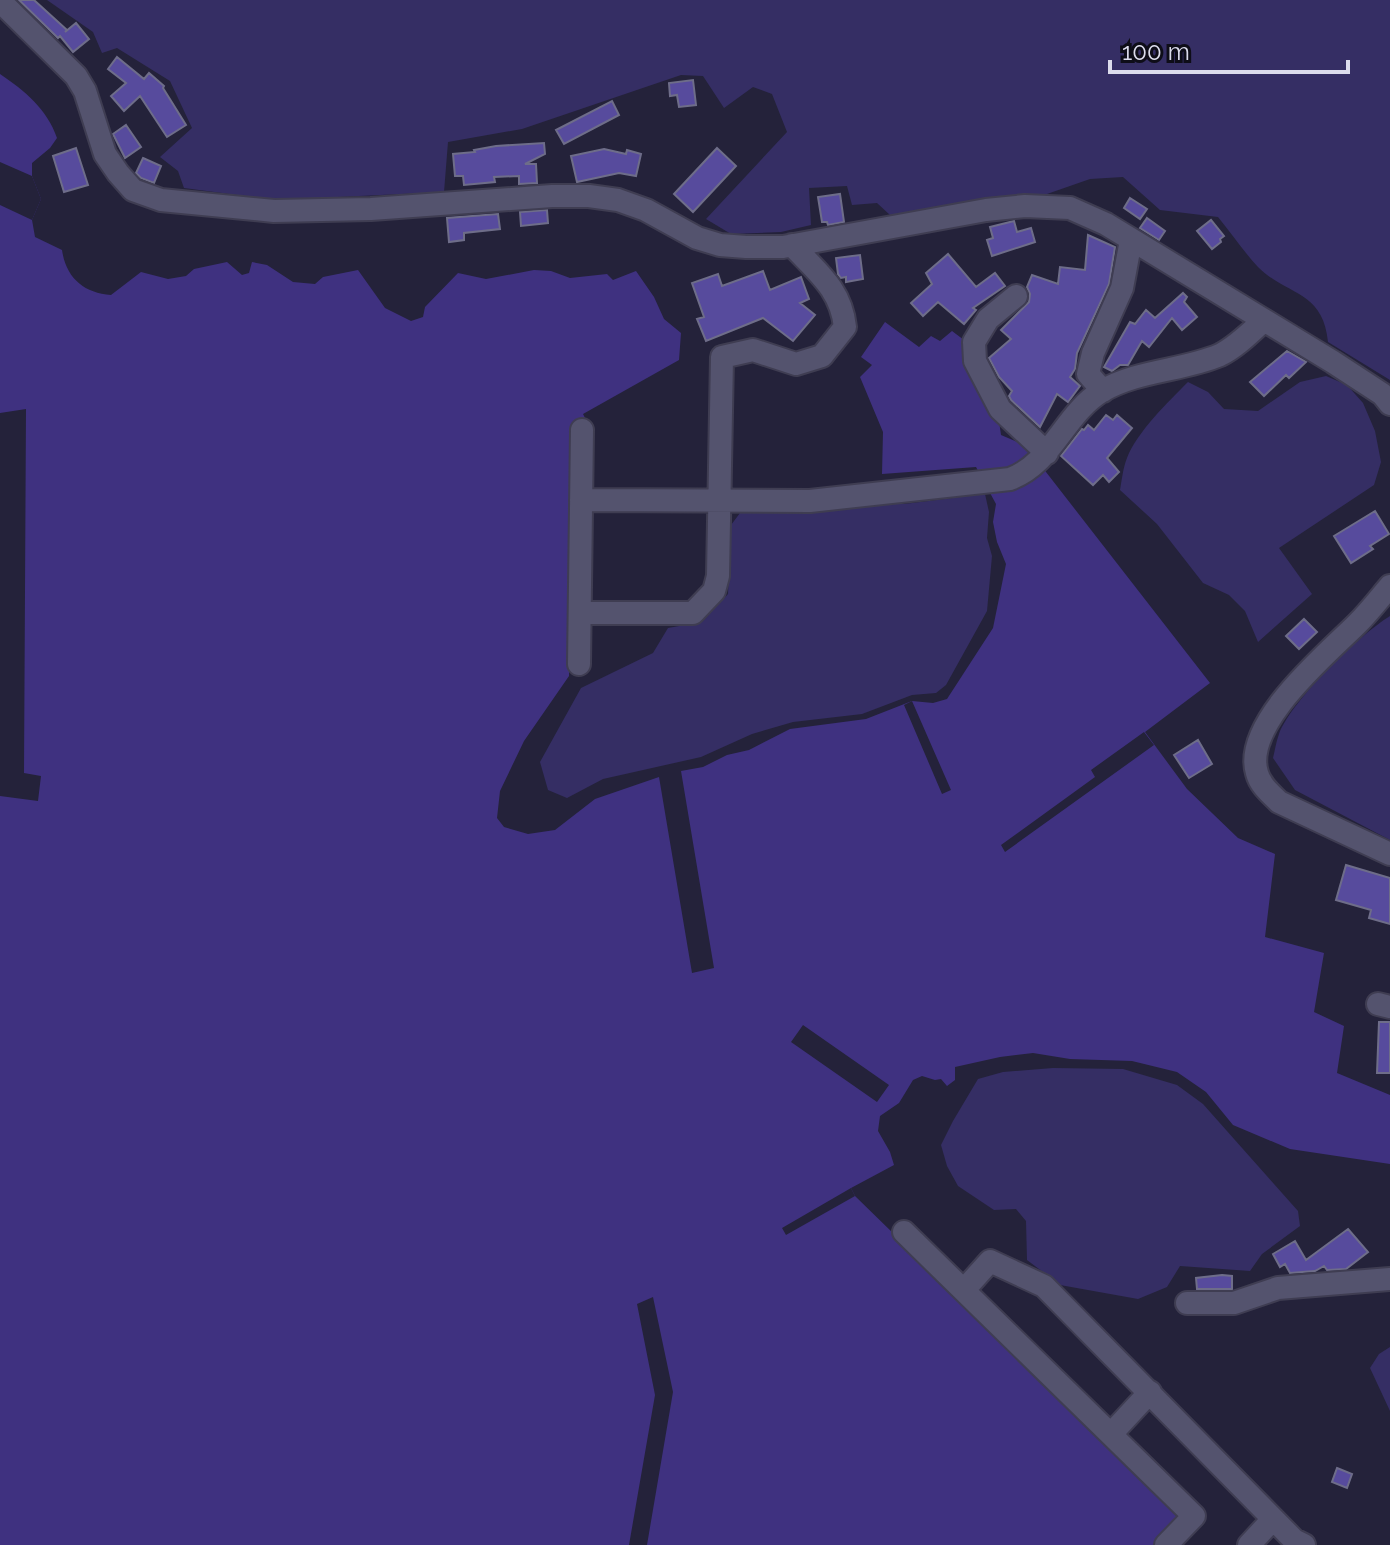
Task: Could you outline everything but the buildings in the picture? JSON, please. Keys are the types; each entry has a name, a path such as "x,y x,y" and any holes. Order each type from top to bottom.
{"street":[{"path":"0,1 76,76 85,91 105,154 133,190 145,196 210,206 274,211 371,209 589,196 618,200 646,210 697,238 720,245 758,247 792,245 986,210 1050,205 1086,213 1333,362 1382,394 1390,404"},
{"path":"1103,391 1088,374 1093,353 1122,288 1131,240"},
{"path":"580,613 693,613 704,604 718,583 722,357 753,350 796,364 822,356 845,327 843,308 835,290 792,245"},
{"path":"1016,296 988,319 974,342 975,361 1000,409 1046,456"},
{"path":"581,500 810,501 981,483 1018,476 1046,456 1070,422 1103,391 1133,379 1221,354 1243,340 1263,321"},
{"path":"579,664 582,430"},
{"path":"1390,586 1309,671 1276,711 1259,742 1255,758 1256,772 1265,789 1279,802 1390,854"},
{"path":"904,1232 1194,1516 1178,1541"},
{"path":"964,1290 990,1261 1044,1286 1294,1540 1304,1545"},
{"path":"1187,1303 1234,1303 1278,1288 1390,1279"},
{"path":"1112,1433 1150,1392"},
{"path":"1249,1545 1273,1519"}],"shaded area":[{"path":"47,0 1390,0 1390,380 1328,342 1319,312 1302,296 1258,267 1218,217 1160,210 1123,177 1090,179 1047,194 890,215 877,203 852,205 847,186 809,188 811,225 781,232 731,234 706,219 787,132 772,94 753,87 724,108 703,76 681,75 522,129 448,142 444,192 275,200 184,188 178,171 160,157 192,128 170,81 117,48 102,53 93,32"},
{"path":"0,74 34,102 57,138 32,163 32,176 41,199 32,220 35,237 62,250 72,276 85,287 101,294 111,295 141,272 168,279 186,276 194,269 227,262 242,275 249,273 252,262 267,265 293,282 315,284 323,277 358,270 385,308 411,321 423,317 425,307 458,273 486,279 534,270 551,271 570,278 607,274 613,280 636,271 654,297 664,319 681,333 679,360 583,414 587,422 574,422 569,676 524,741 500,791 497,818 504,827 528,834 555,830 595,799 659,777 692,973 714,968 681,771 703,767 727,755 749,750 790,729 866,719 912,701 933,703 947,699 993,628 1006,564 993,522 996,504 976,467 882,474 883,432 860,377 872,365 861,357 885,322 919,347 931,336 940,341 952,331 964,340 962,351 965,362 999,421 1001,435 1032,448 1046,472 1210,683 1145,732 1187,789 1238,838 1275,854 1265,937 1324,953 1314,1012 1344,1026 1337,1073 1390,1095 1390,1164 1290,1149 1233,1125 1206,1092 1177,1072 1132,1061 1070,1059 1033,1053 1000,1057 955,1067 955,1080 947,1086 941,1079 922,1076 913,1080 899,1103 880,1116 878,1131 894,1165 851,1188 855,1196 1183,1516 1153,1545 647,1545 673,1392 653,1297 637,1304 655,1395 629,1545 0,1545"},
{"path":"1326,376 1347,385 1363,403 1375,431 1381,462 1374,485 1279,548 1312,594 1258,642 1245,611 1229,595 1203,583 1157,524 1120,490 1124,466 1145,428 1188,382 1208,392 1224,409 1258,411 1300,382"},
{"path":"985,494 989,512 987,538 992,556 987,611 946,685 936,693 912,695 862,714 793,722 752,734 701,757 603,779 567,798 548,790 540,762 581,688 653,653 668,628 702,622 728,594 731,525 740,513 876,501 904,504"},
{"path":"1390,616 1390,840 1295,790 1273,758 1279,734 1297,704 1345,653"},
{"path":"1053,1068 1123,1069 1177,1085 1203,1104 1298,1211 1300,1226 1262,1254 1250,1271 1180,1266 1167,1287 1138,1299 1060,1285 1027,1260 1026,1221 1016,1209 994,1210 958,1186 947,1166 941,1145 978,1079 1003,1072"},
{"path":"1390,1347 1390,1411 1370,1368 1379,1354"}],"pier":[{"path":"0,162 32,176 41,199 32,220 0,205"},
{"path":"26,409 24,773 41,776 38,801 0,796 0,413"},
{"path":"912,701 951,790 942,794 904,705"},
{"path":"1144,732 1154,745 1005,852 1001,845 1095,777 1091,770"},
{"path":"803,1025 889,1085 877,1102 791,1042"},
{"path":"851,1188 855,1196 786,1235 782,1228"}]}
